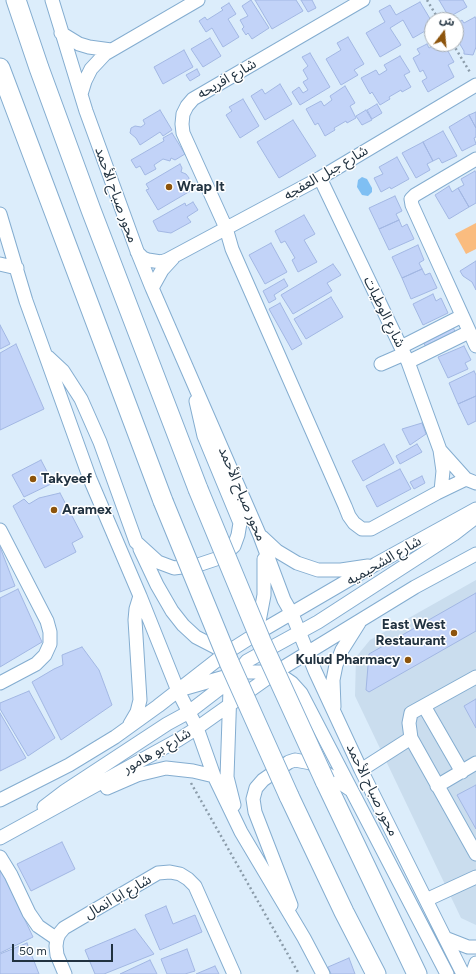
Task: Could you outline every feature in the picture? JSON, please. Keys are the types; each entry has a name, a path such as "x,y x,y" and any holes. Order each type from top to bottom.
{"highway":[{"name":"محور صباح الأحمد","path":"16,0 39,68 91,210 198,489 261,641 325,781 417,974"},
{"path":"0,68 163,501 229,662 289,796 344,912 376,974"}],"street":[{"name":"محور صباح الأحمد","path":"52,0 81,94 137,251 152,288 260,536 284,600 292,614 335,714 361,770 463,974"},
{"path":"81,94 91,69 111,50 198,0"},
{"name":"شارع افريحه","path":"363,0 193,99 183,114 183,133 226,228 235,255 349,516 354,523 362,529 371,529 441,491 471,481"},
{"path":"61,33 89,48 111,50"},
{"name":"شارع جبل العفجه","path":"137,251 143,258 152,261 161,262 174,256 320,178 474,81"},
{"path":"476,159 415,195 411,199 412,205 476,346"},
{"name":"شارع الوطيات","path":"320,178 404,354 440,450 442,471 441,491"},
{"path":"0,217 26,300 64,410 90,479 140,596 178,691 197,728 214,776 241,832 304,938 323,974"},
{"name":"شارع جبل العفجه","path":"152,288 162,270 174,256"},
{"path":"0,264 17,268"},
{"path":"404,354 462,316"},
{"path":"381,364 404,354 469,332"},
{"path":"46,356 63,371 80,399 100,442 136,542 157,585 172,611 183,625 196,637 226,653 275,662 287,660 308,653 415,587 476,554"},
{"path":"136,542 158,562 174,568 198,565 222,557 234,546 238,535 240,524 204,436 197,405 194,382"},
{"name":"شارع الوطيات","path":"440,450 471,481"},
{"name":"شارع الشحيميه","path":"292,614 376,564 476,509"},
{"path":"248,658 300,632 421,556 476,517"},
{"path":"0,530 47,621 50,632 50,644 45,655 36,664 0,683"},
{"path":"260,536 277,551 297,562 318,570 340,570 376,564"},
{"path":"31,821 56,798 167,724 189,712 219,689 248,658 261,615 265,582 264,555 260,536"},
{"path":"128,727 137,712 140,700 136,609 140,596"},
{"path":"0,800 68,765 128,727 178,691 226,653 292,614"},
{"path":"335,714 333,692 334,670 342,650 361,620"},
{"name":"شارع بو هامور","path":"0,838 197,728 276,672 308,653"},
{"path":"178,691 235,673 254,671 276,672 292,683 301,693 447,974"},
{"path":"235,673 230,688 227,777 241,832"},
{"path":"476,677 411,713 409,723 411,738 476,854"},
{"path":"424,706 462,772"},
{"path":"361,770 411,738"},
{"path":"304,938 254,812 253,799 256,788 263,780 288,762 295,760 311,763 352,791"},
{"path":"437,786 476,763"},
{"path":"31,821 137,775 166,768 183,769 214,776"},
{"path":"0,857 11,875 29,913 38,926 57,940 57,955 65,974"},
{"name":"شارع ابا انمال","path":"57,940 64,928 158,873 170,872 180,874 188,878 195,886 234,974"},
{"path":"426,900 476,878"},
{"path":"445,938 460,945 476,947"},
{"path":"472,974 476,963"}],"path":[{"path":"427,0 434,12"},
{"path":"458,52 474,81"},
{"path":"183,769 299,974"}],"shaded area":[{"path":"476,223 476,249 466,254 455,234"},
{"path":"476,580 476,925 461,918 355,696 356,657 370,640"}],"water":[{"path":"362,177 367,179 372,188 372,192 368,196 362,195 357,187 358,180"}],"building":[{"path":"251,0 269,28 252,39 248,33 246,35 242,29 244,27 240,20 248,16 242,6"},
{"path":"255,0 296,0 303,11 272,29"},
{"path":"301,0 312,0 316,8 308,12"},
{"path":"439,0 463,0 467,7 458,12 446,12"},
{"path":"420,2 426,12 424,12 424,32 413,38 403,20 390,28 401,45 380,57 366,33 385,22 379,11 390,5 396,15"},
{"path":"229,3 236,14 228,19 239,37 223,47 212,28 206,32 199,21 205,17 207,20 223,10 221,8"},
{"path":"475,17 476,19 476,47 473,55 464,54 464,23"},
{"path":"348,37 364,64 354,70 358,75 341,85 326,59 341,50 337,43"},
{"path":"210,38 221,56 203,67 191,49"},
{"path":"424,46 424,52 448,52 454,62 448,65 454,77 428,92 422,81 427,78 423,70 420,72 413,58 420,54 417,49"},
{"path":"184,50 193,67 163,84 154,67"},
{"path":"310,53 330,87 300,105 292,92 299,87 303,93 308,90 303,82 308,79 303,70 308,66 302,57"},
{"path":"400,56 410,72 404,75 411,87 402,92 401,90 389,97 390,99 380,105 372,92 370,94 361,78 376,70 379,75 387,70 384,65"},
{"path":"197,69 200,75 190,81 186,75"},
{"path":"280,84 292,104 265,120 251,96 262,89 265,94"},
{"path":"345,86 355,103 350,106 356,118 347,123 346,121 334,128 335,130 325,136 318,123 315,125 306,109 321,101 324,106 332,100 330,96"},
{"path":"243,99 259,126 240,138 226,115 232,111 229,107"},
{"path":"377,104 382,113 372,119 367,110"},
{"path":"160,110 172,130 163,136 160,132 140,145 136,138 130,133 131,128 135,126 141,127 145,124 143,120"},
{"path":"366,110 372,120 362,125 356,116"},
{"path":"476,112 476,128 469,115"},
{"path":"469,115 476,128 476,137 474,138 476,144 462,151 449,127"},
{"path":"293,120 316,156 279,178 257,142"},
{"path":"443,131 457,156 442,163 439,158 433,161 423,142"},
{"path":"172,133 185,154 175,160 171,158 170,161 163,159 154,165 156,169 145,175 140,166 136,168 131,160 164,141 163,138"},
{"path":"423,142 433,161 427,164 430,170 416,178 402,153"},
{"path":"397,157 409,179 391,189 390,187 381,192 374,178 383,174 379,167"},
{"name":"Wrap It","path":"180,164 182,168 181,172 186,174 189,178 188,183 192,190 158,210 146,190 149,189 146,184"},
{"path":"475,171 476,203 469,207 458,188 464,185 461,179"},
{"path":"449,186 452,192 458,188 469,207 449,219 435,195"},
{"path":"395,196 402,211 396,214 399,220 379,229 369,208"},
{"path":"193,202 198,210 187,217 191,222 171,233 158,231 153,221 185,203 186,206"},
{"path":"304,215 315,234 304,240 317,262 298,272 292,260 295,258 285,241 281,243 275,231"},
{"path":"399,220 402,227 407,224 414,239 389,250 379,229"},
{"path":"271,243 287,272 265,284 249,255"},
{"path":"418,245 424,260 419,263 422,269 402,278 392,257"},
{"path":"476,261 476,290 472,282 463,276 460,271"},
{"path":"333,264 341,275 327,283 332,291 293,314 281,295"},
{"path":"422,269 425,275 430,273 437,288 411,299 402,278"},
{"path":"284,279 288,286 274,295 276,299 269,303 263,291"},
{"path":"433,294 436,301 441,298 448,313 423,325 413,304"},
{"path":"331,297 343,317 306,339 294,319"},
{"path":"280,303 302,344 292,350 269,309"},
{"path":"0,325 10,344 0,349"},
{"path":"453,327 456,334 426,347 422,340"},
{"path":"16,344 44,409 0,430 0,353"},
{"path":"464,346 471,360 465,363 468,369 448,378 438,357"},
{"path":"474,371 476,375 476,396 458,404 449,383"},
{"path":"476,396 476,421 468,425 458,404"},
{"path":"422,423 426,434 410,445 402,429"},
{"path":"384,444 394,463 363,481 352,461"},
{"path":"417,444 422,452 400,464 396,456"},
{"name":"Takyeef","path":"41,460 53,483 24,497 12,475"},
{"path":"400,469 411,489 377,507 366,486"},
{"path":"422,476 425,483 414,489 410,482"},
{"path":"60,493 83,537 72,543 76,552 45,568 13,506 24,499 29,504 39,498"},
{"path":"0,547 15,586 0,592"},
{"path":"18,589 42,642 0,667 0,598"},
{"path":"476,593 476,631 369,692 366,690 369,654"},
{"path":"82,647 99,670 112,705 61,740 32,682 63,665 62,655"},
{"path":"29,691 55,738 28,756 0,709 0,703"},
{"path":"476,699 476,728 464,706"},
{"path":"0,713 26,758 0,771"},
{"path":"476,785 476,829 457,795"},
{"path":"62,842 75,869 31,891 17,864"},
{"path":"0,867 33,937 0,953"},
{"path":"166,906 173,924 195,915 202,932 160,950 145,915"},
{"path":"135,929 154,954 104,974 95,974 85,950"},
{"path":"27,943 39,974 0,974 0,954"},
{"path":"187,949 195,971 185,974 167,974 161,959"},
{"path":"349,958 355,974 331,974 328,967"},
{"path":"150,960 157,974 120,974"},
{"path":"215,966 219,974 196,974"}],"place":[{"name":"Wrap It","path":"169,187"},
{"name":"Takyeef","path":"33,479"},
{"name":"Aramex","path":"54,510"},
{"name":"East West Restaurant","path":"454,633"},
{"name":"Kulud Pharmacy","path":"408,660"}]}
